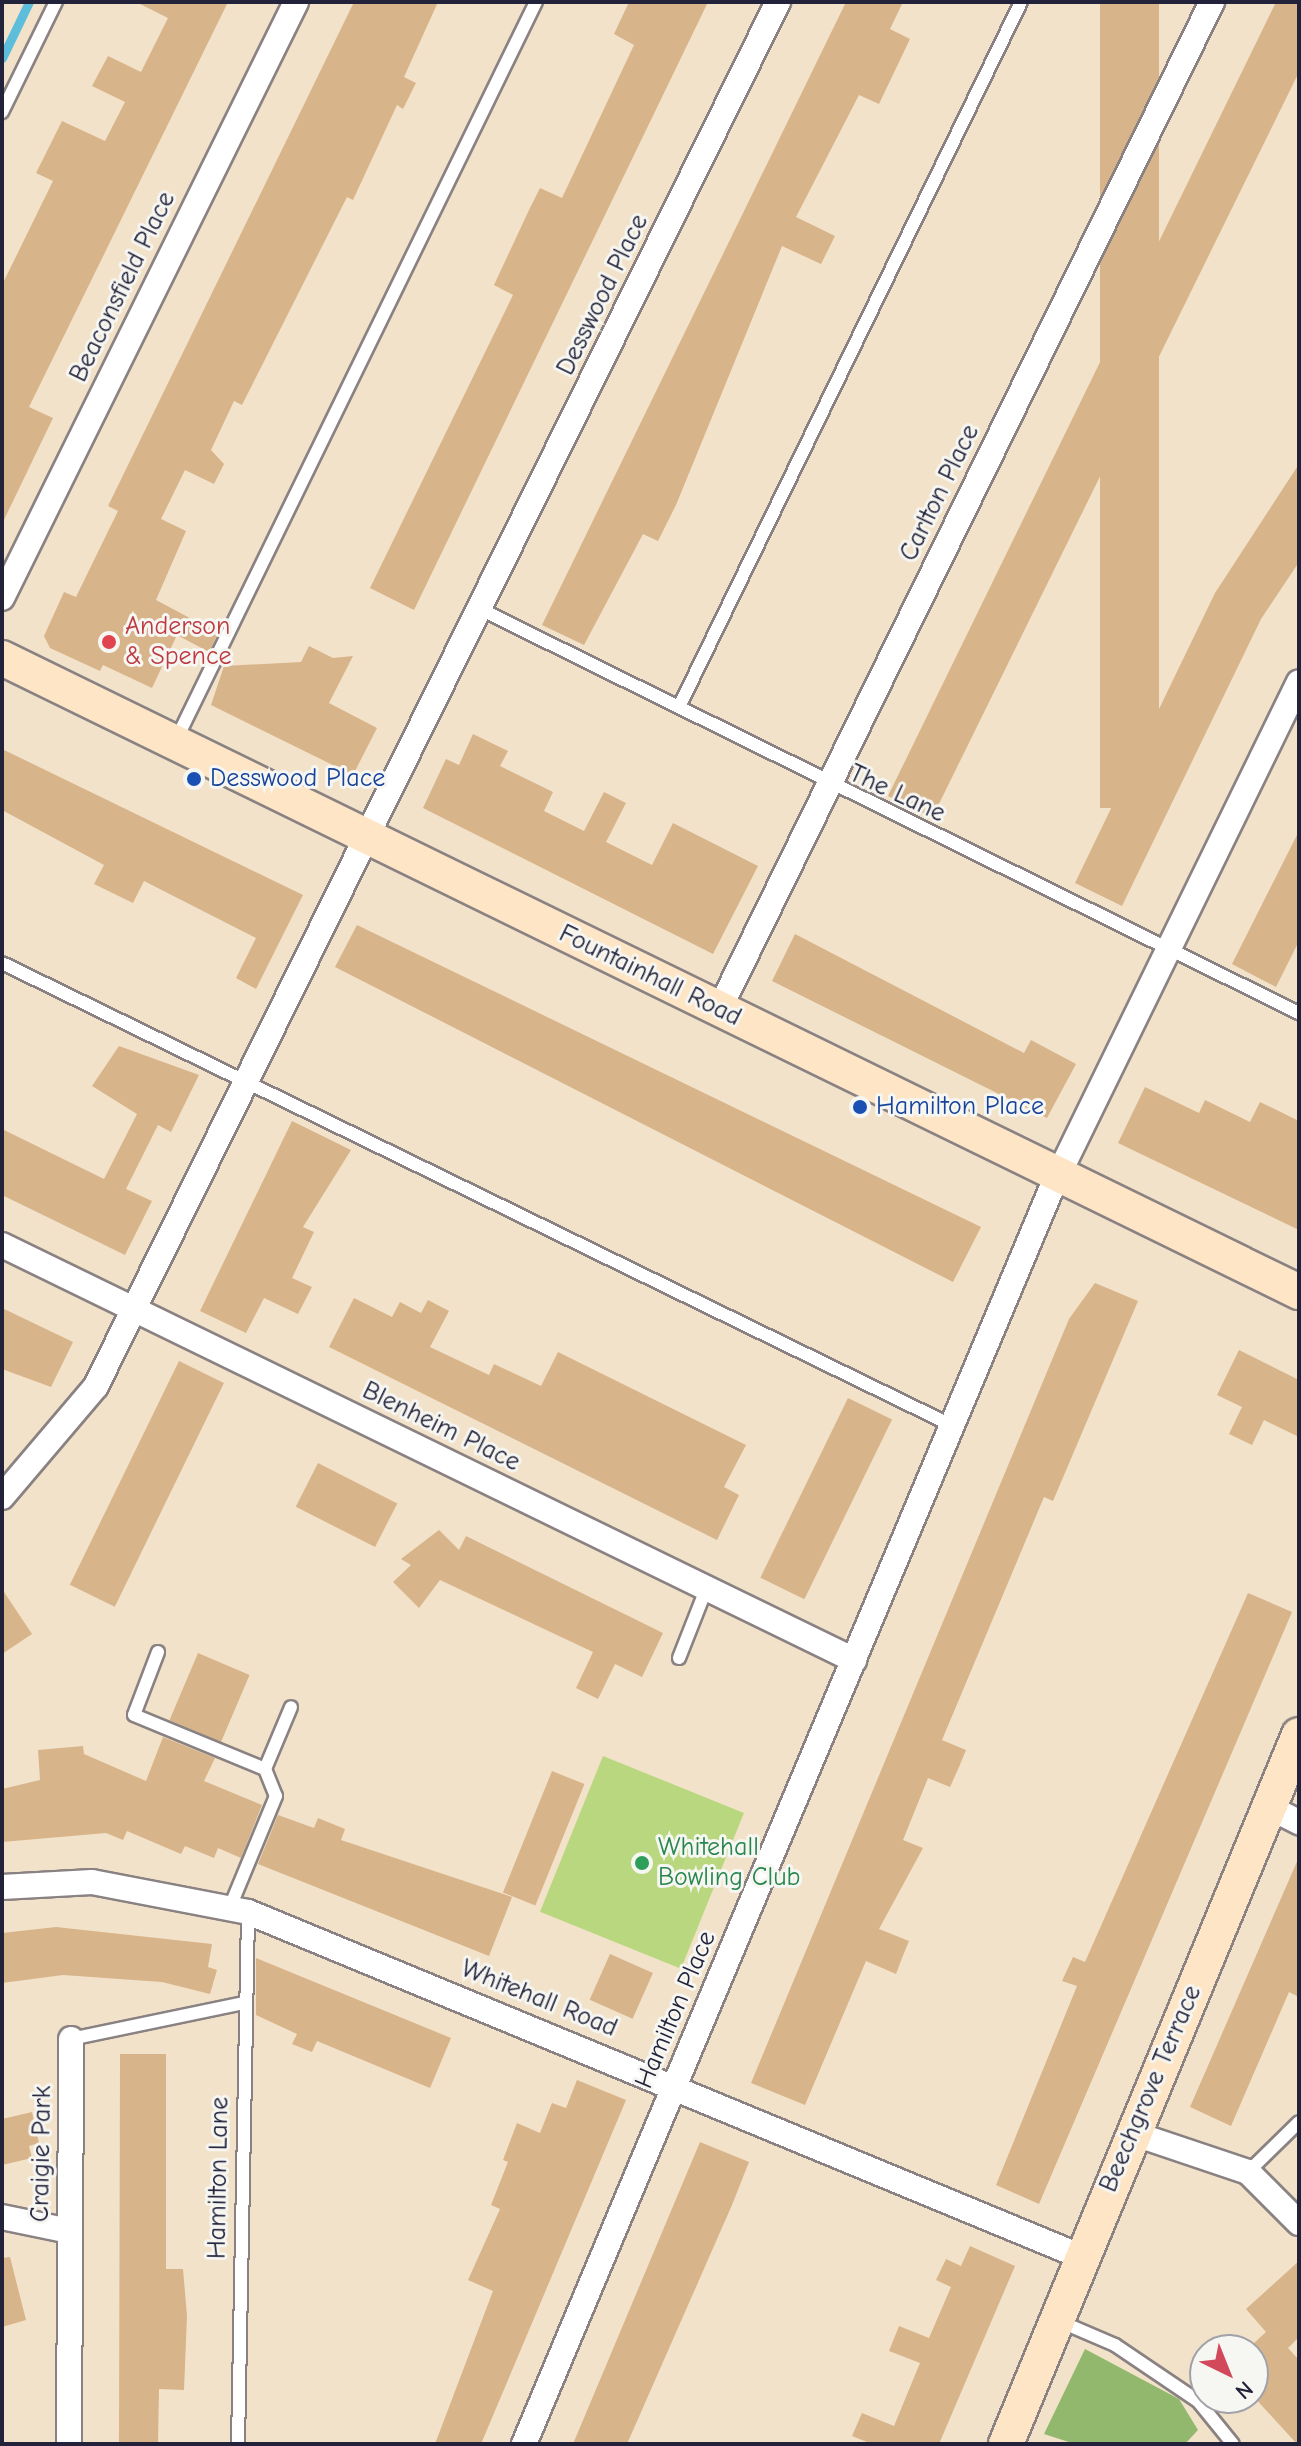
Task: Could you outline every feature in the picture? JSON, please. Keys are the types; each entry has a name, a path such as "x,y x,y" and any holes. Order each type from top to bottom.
{"street":[{"name":"Beaconsfield Place","path":"2,598 296,2"},
{"name":"Desswood Place","path":"2,1497 96,1386 248,1084 778,2"},
{"name":"Carlton Place","path":"719,1010 1212,2"},
{"name":"Fountainhall Road","path":"2,658 1299,1292"},
{"name":"Hamilton Place","path":"524,2444 1058,1175 1299,682"},
{"name":"Blenheim Place","path":"2,1245 854,1660"},
{"name":"Beechgrove Terrace","path":"1006,2444 1299,1735"},
{"path":"1269,1807 1299,1822"},
{"name":"Whitehall Road","path":"2,1887 92,1882 239,1910 675,2084 1082,2257"},
{"name":"Craigie Park","path":"69,2444 71,2039"},
{"path":"1132,2133 1248,2172 1299,2223"},
{"path":"2,2217 69,2231"}],"lane":[{"path":"2,112 56,2"},
{"path":"174,744 536,2"},
{"path":"679,707 1021,2"},
{"name":"The Lane","path":"480,609 679,707 828,786 1168,946 1299,1013"},
{"path":"2,963 951,1425"},
{"path":"679,1658 707,1587"},
{"path":"158,1652 134,1715 265,1769 291,1707"},
{"name":"Hamilton Lane","path":"238,2444 243,2003 239,1910 276,1796 265,1769"},
{"name":"Craigie Park","path":"71,2039 243,2003"},
{"path":"1248,2172 1299,2122"},
{"path":"1056,2319 1115,2345 1198,2401 1233,2444"}],"green space":[{"name":"Whitehall Bowling Club","path":"603,1756 744,1813 681,1969 540,1912"},
{"path":"1085,2349 1179,2399 1198,2430 1185,2444 1075,2444 1044,2434"}],"building":[{"path":"136,2 228,2 29,407 53,418 2,524 2,285 53,181 36,173 62,121 105,141 125,102 92,86 108,56 141,72 168,18"},
{"path":"354,2 438,2 404,77 416,83 403,109 397,105 353,200 347,197 242,405 234,401 211,450 224,464 214,484 185,470 161,519 186,531 156,600 218,633 209,652 177,635 152,688 103,665 100,671 50,648 44,636 64,592 76,597 118,511 108,506"},
{"path":"629,2 708,2 414,610 370,588 513,295 494,285 529,210 540,188 562,198 634,45 614,34"},
{"path":"846,2 903,2 890,29 910,39 879,104 859,95 796,217 835,236 821,264 782,246 676,505 658,541 643,534 584,645 542,625"},
{"path":"1100,2 1159,2 1159,808 1100,808"},
{"path":"1276,2 1299,2 1299,72 932,818 888,796"},
{"path":"1299,464 1299,562 1261,619 1122,906 1075,883 1215,593"},
{"path":"309,646 333,658 353,656 329,703 377,728 353,775 211,705 224,666 301,662"},
{"path":"473,734 508,751 500,766 553,792 544,811 584,831 604,792 626,803 606,842 652,865 673,823 758,866 713,954 423,808 446,759 459,765"},
{"path":"2,749 303,895 256,989 236,978 256,938 144,881 133,903 94,884 104,865 2,810"},
{"path":"1299,831 1299,941 1276,987 1232,964"},
{"path":"357,925 981,1227 953,1282 335,967"},
{"path":"795,934 1024,1053 1031,1040 1076,1064 1047,1118 772,981"},
{"path":"119,1046 199,1075 171,1132 158,1125 126,1189 152,1201 125,1255 2,1195 2,1129 104,1179 137,1114 92,1086"},
{"path":"1145,1087 1199,1113 1205,1100 1250,1122 1260,1102 1299,1121 1299,1230 1118,1143"},
{"path":"292,1121 351,1150 303,1227 314,1232 292,1278 312,1287 298,1314 264,1298 246,1333 200,1311"},
{"path":"1095,1283 1138,1301 1053,1501 1044,1497 942,1740 966,1750 959,1767 950,1787 928,1778 903,1840 923,1848 879,1929 909,1941 896,1974 866,1961 805,2105 751,2083 1069,1319"},
{"path":"354,1298 392,1317 400,1302 421,1313 428,1300 449,1311 430,1347 489,1375 494,1364 541,1386 558,1352 746,1445 724,1487 739,1495 717,1540 329,1347"},
{"path":"2,1308 73,1342 51,1387 2,1369"},
{"path":"1239,1350 1299,1380 1299,1437 1264,1420 1252,1445 1229,1434 1242,1407 1217,1395"},
{"path":"179,1361 224,1383 115,1607 70,1585"},
{"path":"848,1398 892,1419 804,1599 760,1578"},
{"path":"318,1463 397,1503 375,1547 296,1507"},
{"path":"439,1530 459,1550 466,1536 663,1633 642,1677 615,1664 598,1699 576,1688 593,1652 440,1580 419,1608 393,1582 411,1565 401,1559"},
{"path":"2,1589 32,1634 2,1654"},
{"path":"1248,1593 1292,1612 1039,2204 996,2185 1077,1986 1062,1981 1073,1957 1085,1962"},
{"path":"198,1653 250,1675 221,1742 169,1720"},
{"path":"163,1737 215,1758 204,1781 262,1805 241,1858 218,1848 214,1858 185,1846 181,1854 127,1831 123,1840 106,1833 2,1842 2,1789 40,1780 38,1750 83,1746 84,1754 146,1781"},
{"path":"552,1771 584,1784 535,1906 503,1892"},
{"path":"278,1815 314,1828 318,1818 345,1829 341,1840 512,1897 489,1956 258,1864"},
{"path":"1299,1857 1299,1997 1289,1992 1231,2126 1190,2107"},
{"path":"56,1927 212,1944 208,1967 217,1970 210,1994 162,1982 63,1975 2,1983 2,1933"},
{"path":"610,1954 653,1973 633,2019 590,2000"},
{"path":"256,1958 451,2038 430,2088 317,2041 312,2052 292,2044 297,2034 256,2015"},
{"path":"120,2054 166,2054 166,2269 183,2269 187,2316 184,2390 159,2389 158,2444 119,2444"},
{"path":"577,2080 626,2100 481,2444 435,2444 493,2291 468,2280 500,2209 491,2205 508,2162 503,2160 517,2123 540,2133 552,2103 566,2108"},
{"path":"32,2112 39,2143 29,2146 32,2158 2,2165 2,2119"},
{"path":"700,2142 749,2162 732,2205 627,2444 573,2444"},
{"path":"970,2246 1015,2266 939,2444 872,2444 852,2436 862,2413 894,2426 920,2363 889,2351 899,2326 929,2338 951,2287 936,2280 946,2259 961,2266"},
{"path":"10,2257 26,2320 2,2327 2,2258"},
{"path":"1299,2261 1299,2337 1288,2348 1299,2360 1297,2444 1269,2413 1269,2334 1264,2334 1266,2332 1246,2309"}],"waterway":[{"path":"2,58 29,2"}],"place":[{"name":"Anderson & Spence","path":"109,642"},
{"name":"Desswood Place","path":"194,779"},
{"name":"Hamilton Place","path":"860,1107"},
{"name":"Whitehall Bowling Club","path":"642,1863"}]}
